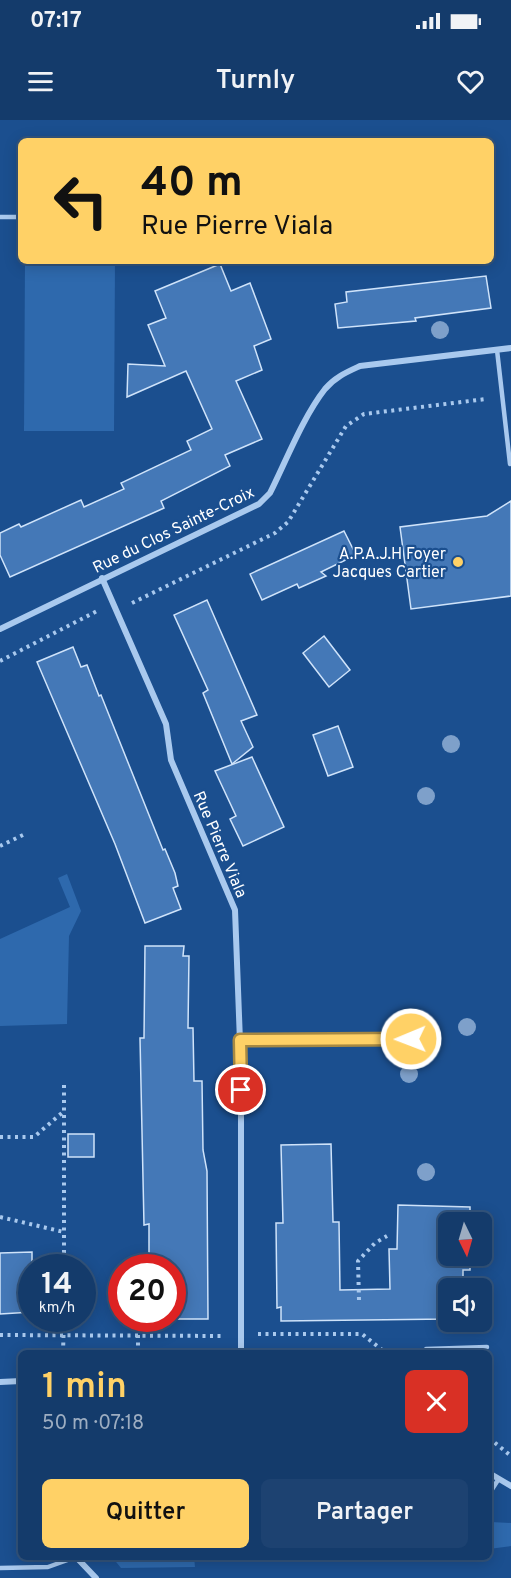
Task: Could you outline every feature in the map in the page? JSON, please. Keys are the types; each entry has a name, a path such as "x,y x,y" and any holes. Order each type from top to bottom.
{"street":[{"name":"Rue du Clos Sainte-Croix","path":"0,629 260,504 270,493 316,403 326,388 341,374 360,366 511,348"},
{"name":"Rue Pierre Viala","path":"102,579 166,724 171,760 235,910 240,1040 241,1350"},
{"path":"0,1382 18,1381"},
{"path":"492,1475 511,1486"},
{"path":"79,1560 96,1578"}],"lane":[{"path":"0,217 18,217"},
{"path":"497,350 510,464"},
{"path":"240,1040 411,1039"},
{"path":"425,1350 487,1347"},
{"path":"492,1489 498,1480"},
{"path":"0,1568 48,1567 72,1560"}],"path":[{"path":"127,605 274,533 288,522 346,426 353,419 364,414 502,397"},
{"path":"0,661 102,608"},
{"path":"0,846 25,834"},
{"path":"64,1081 64,1254"},
{"path":"0,1137 34,1137 64,1112"},
{"path":"0,1217 64,1232"},
{"path":"359,1300 358,1261 375,1243 387,1236"},
{"path":"253,1334 362,1334 382,1350"},
{"path":"0,1335 232,1336"},
{"path":"63,1350 64,1335"},
{"path":"138,1335 138,1350"},
{"path":"492,1440 511,1456"}],"shaded area":[{"path":"25,264 115,264 114,431 24,431"},
{"path":"67,874 81,911 69,936 67,1024 0,1026 0,939 70,907 58,878"},
{"path":"492,1522 511,1523 511,1546 492,1549"},
{"path":"114,1560 194,1560 195,1567 121,1568"}],"building":[{"path":"220,264 231,291 250,283 271,339 254,346 262,370 236,381 262,439 225,455 230,466 161,501 164,508 10,577 0,555 0,533 19,524 21,527 81,500 84,507 124,489 121,483 191,450 187,441 212,429 186,371 127,397 128,364 165,366 148,325 166,318 155,291"},
{"path":"486,276 491,308 415,318 416,321 338,328 335,304 347,302 346,292"},
{"name":"A.P.A.J.H Foyer Jacques Cartier","path":"511,501 511,596 411,609 400,527 487,516"},
{"path":"344,531 356,555 321,572 326,576 299,588 297,584 262,600 250,574"},
{"path":"207,600 257,715 241,721 253,747 232,764 203,693 208,690 174,615"},
{"path":"324,636 350,670 329,687 303,653"},
{"path":"73,647 81,667 87,665 99,696 101,695 163,850 165,849 175,873 178,886 173,888 181,909 145,923 115,844 37,662"},
{"path":"338,726 353,767 328,776 313,735"},
{"path":"252,757 284,827 243,846 230,819 236,816 215,771"},
{"path":"145,946 184,946 183,956 189,956 188,1028 193,1028 194,1081 202,1081 203,1150 207,1171 208,1319 186,1319 186,1254 149,1254 149,1224 144,1225 140,1038 144,1038"},
{"path":"68,1134 94,1134 94,1157 68,1157"},
{"path":"331,1144 333,1222 339,1222 340,1290 390,1289 389,1249 397,1249 398,1205 470,1207 470,1212 438,1212 438,1266 470,1266 470,1270 463,1270 463,1278 438,1278 438,1319 281,1321 281,1307 277,1308 276,1223 283,1223 281,1145"},
{"path":"32,1252 32,1254 18,1254 18,1313 0,1314 0,1253"}],"place":[{"name":"A.P.A.J.H Foyer Jacques Cartier","path":"458,562"}],"route":[{"path":"241,1090 240,1040 411,1039"}]}
